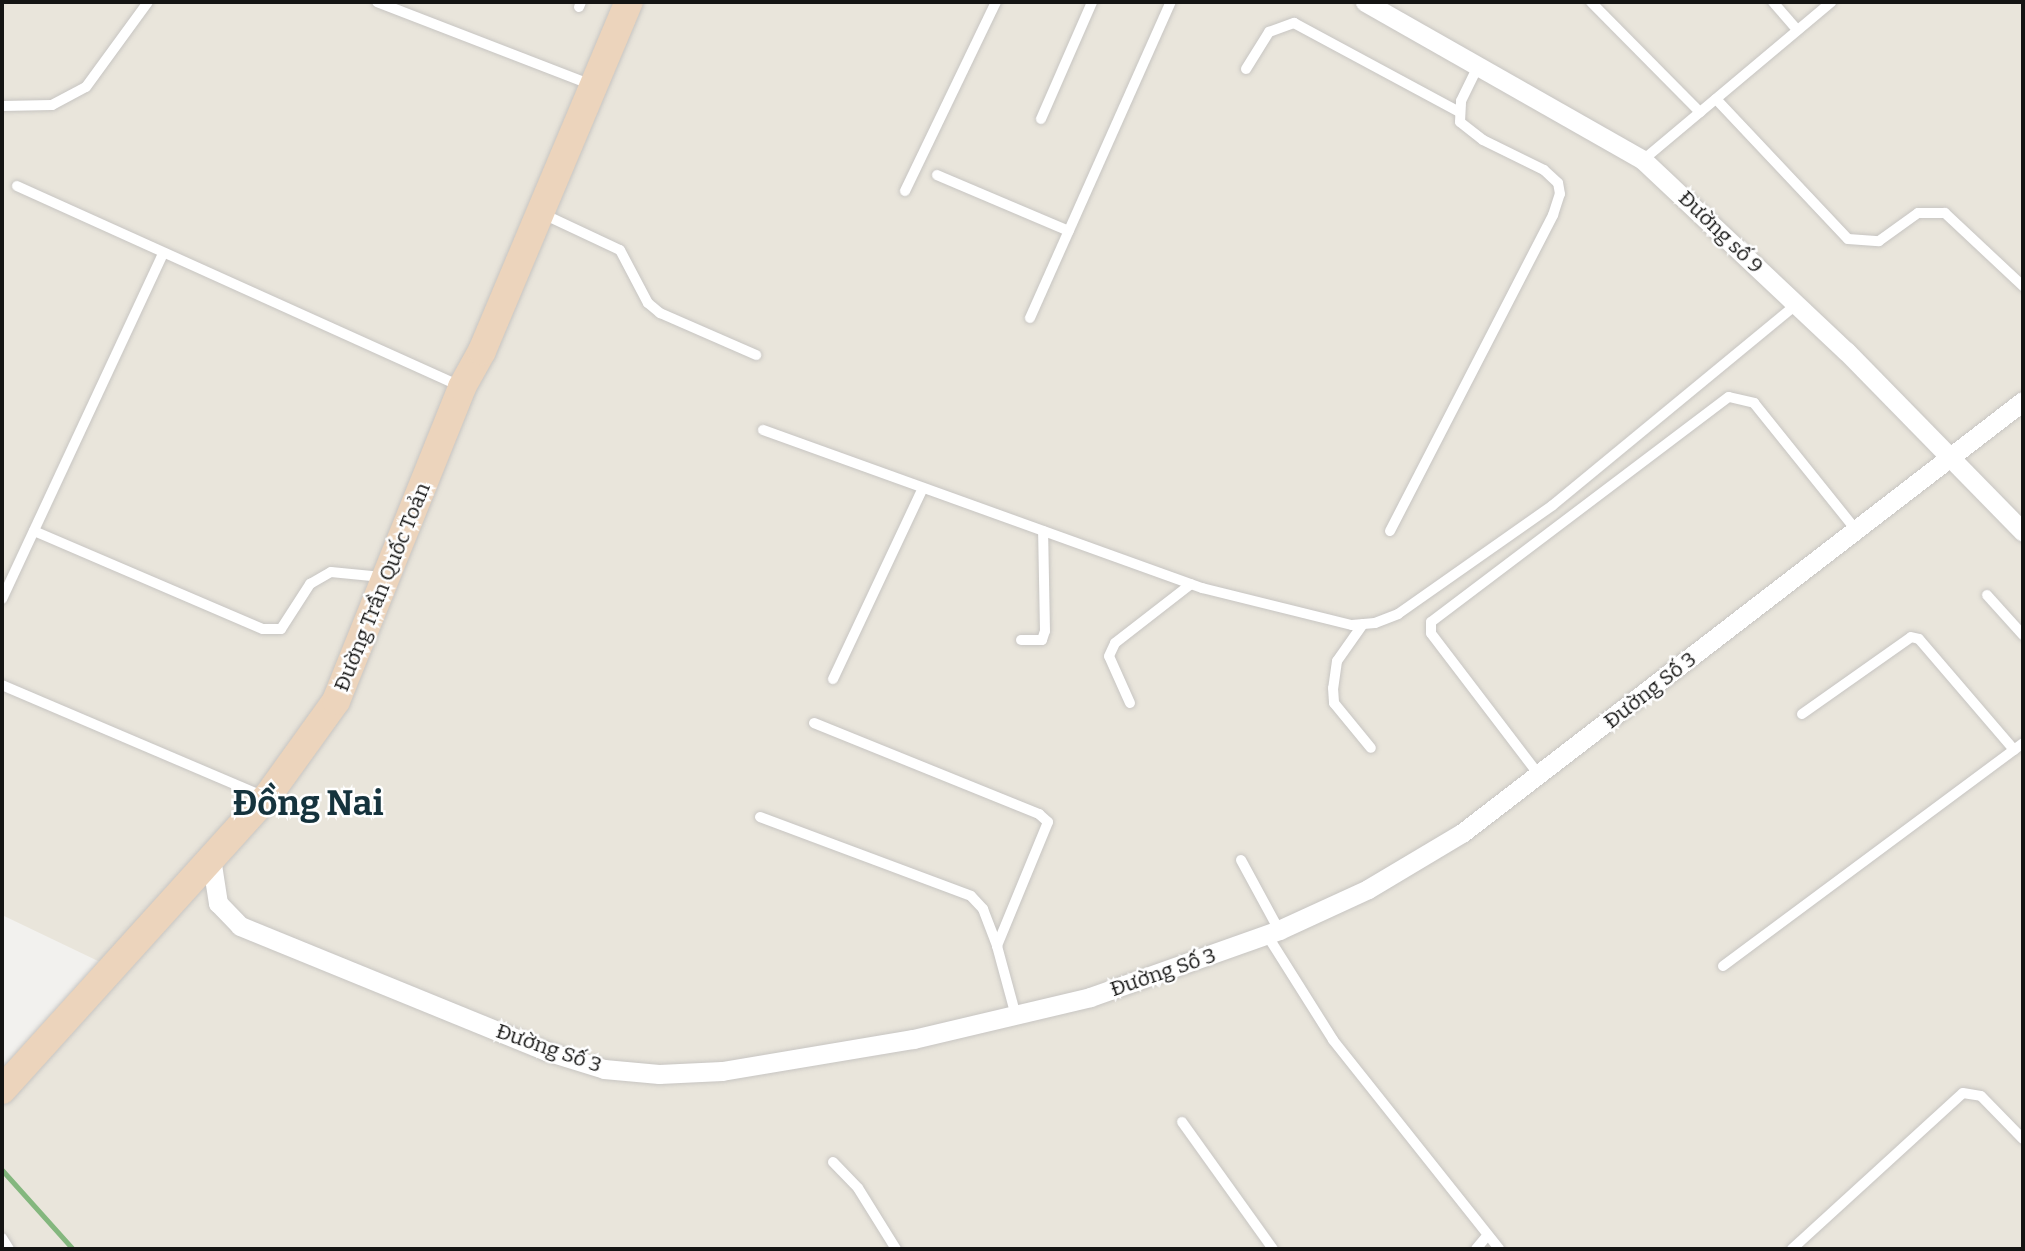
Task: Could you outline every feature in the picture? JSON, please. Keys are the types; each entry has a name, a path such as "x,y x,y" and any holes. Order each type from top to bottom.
{"main road":[{"name":"Đường Trần Quốc Toản","path":"2,1090 267,797 336,701 462,387 540,213 629,2"}],"street":[{"name":"Đường số 9","path":"1365,2 1643,160 1797,304 2023,532"},
{"name":"Đường Số 3","path":"211,858 218,903 240,926 546,1051 604,1069 659,1074 722,1071 1016,1016 1090,997 1273,932 1406,867 1462,833 1952,459 2023,401"}],"lane":[{"path":"2,106 52,105 86,87 148,2"},
{"path":"377,2 593,85"},
{"path":"905,191 996,2"},
{"path":"1041,119 1091,2"},
{"path":"1030,318 1171,2"},
{"path":"1591,2 1700,112"},
{"path":"1773,2 1797,30"},
{"path":"1643,160 1831,2"},
{"path":"1245,69 1269,32 1294,23 1459,112"},
{"path":"1390,531 1553,215 1560,194 1558,183 1544,170 1483,140 1460,122 1459,112 1478,65"},
{"path":"1716,99 1848,240 1879,241 1918,213 1945,213 2023,286"},
{"path":"937,175 1069,231"},
{"path":"17,186 462,387"},
{"path":"540,213 620,250 648,303 660,313 756,355"},
{"path":"2,599 163,254"},
{"path":"763,430 1191,584 1363,624 1398,614 1553,505 1797,304"},
{"path":"1540,776 1431,633 1431,622 1707,410 1730,397 1754,403 1856,530"},
{"path":"833,679 923,488"},
{"path":"34,531 262,629 281,629 310,584 331,572 386,578"},
{"path":"1021,640 1042,640 1045,631 1043,531"},
{"path":"1130,704 1109,656 1115,643 1191,584"},
{"path":"1987,595 2023,635"},
{"path":"1363,624 1337,661 1333,688 1334,703 1371,748"},
{"path":"1723,966 2019,747 1919,639 1911,637 1802,714"},
{"path":"2,685 267,797"},
{"path":"814,723 1040,814 1048,822 997,946"},
{"path":"760,817 971,896 983,909 997,946 1016,1016"},
{"path":"1241,860 1273,932 1327,1031 1486,1236 1499,1249"},
{"path":"1792,1249 1963,1093 1980,1096 2023,1139"},
{"path":"1182,1122 1273,1249"},
{"path":"833,1162 858,1188 896,1249"},
{"path":"1476,1249 1486,1236"},
{"path":"2,1238 9,1249"}],"shaded area":[{"path":"2,2 2023,2 2023,1249 2,1249 2,1104 121,972 2,915"}],"waterway":[{"path":"2,1170 73,1249"}],"district":[{"name":"Đồng Nai","path":"308,803"}]}
